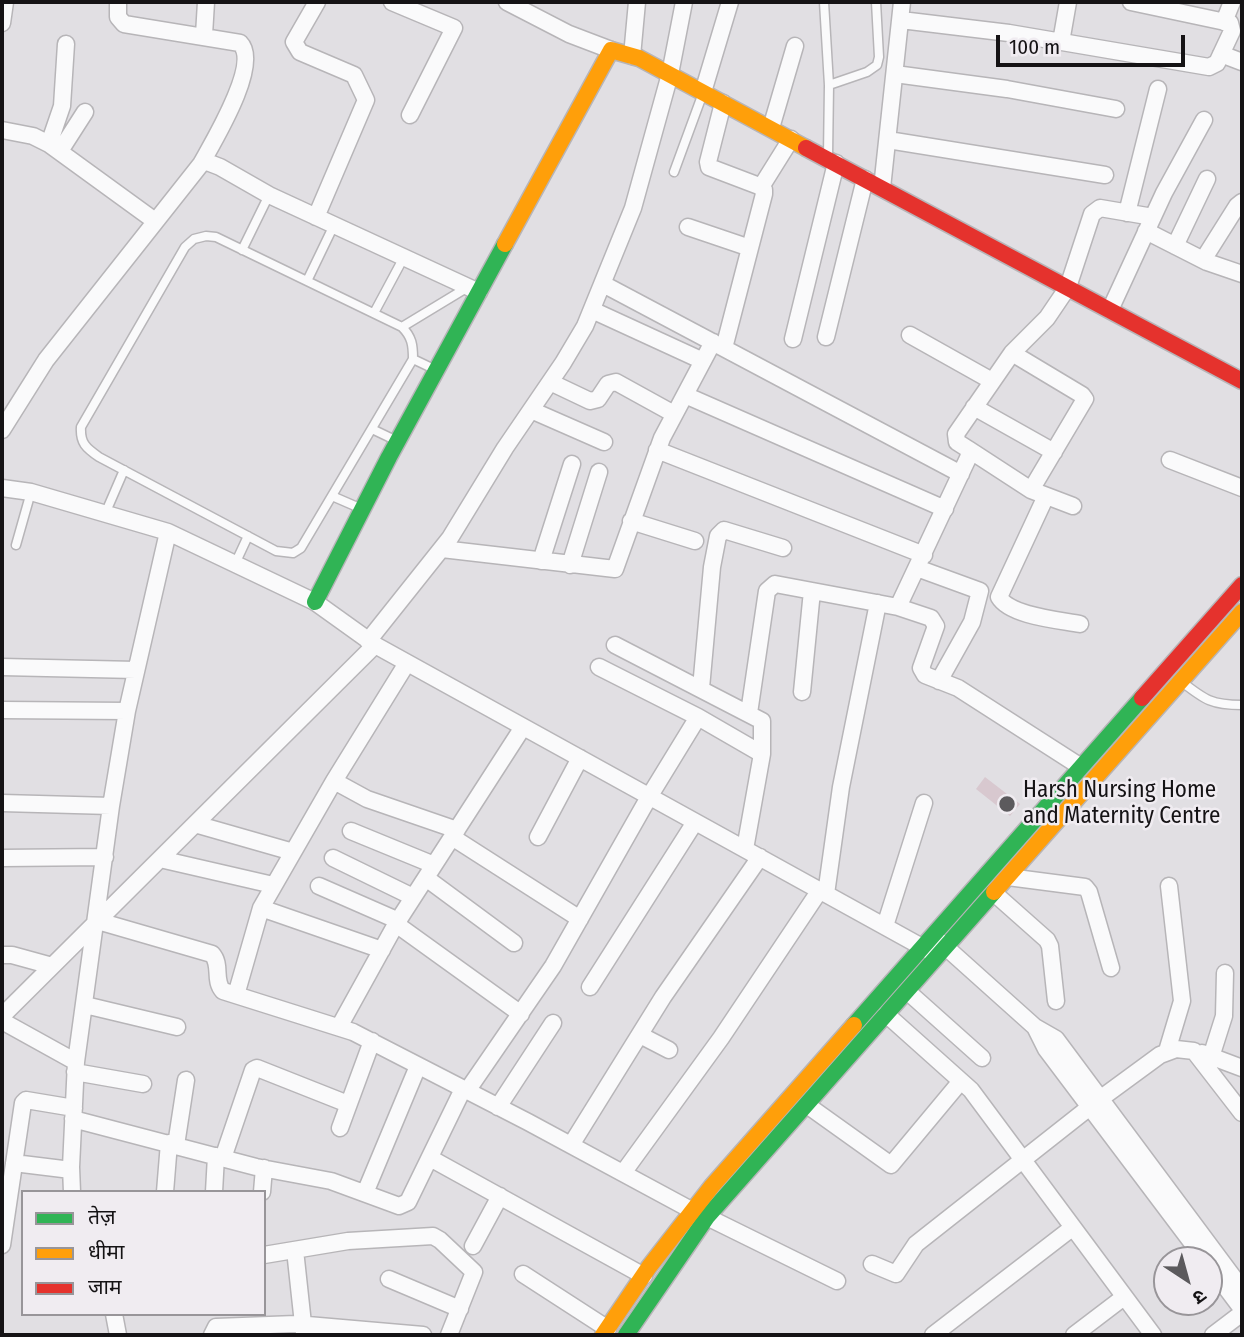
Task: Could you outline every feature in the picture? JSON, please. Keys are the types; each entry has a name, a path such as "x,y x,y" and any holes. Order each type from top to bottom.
{"street":[{"path":"2,23 5,2"},
{"path":"2,430 46,360 201,164 233,105 246,57 246,50 240,43 124,24 118,17 118,2"},
{"path":"204,35 206,2"},
{"path":"316,217 366,100 354,75 296,48 294,42 317,2"},
{"path":"392,2 454,29 410,115"},
{"path":"507,2 569,33 632,56 670,74 1110,310 1241,376"},
{"path":"632,56 637,2"},
{"path":"144,1084 76,1067 2,1019 372,643 442,549 577,340 592,310 628,223 670,74 684,2"},
{"path":"704,92 730,2"},
{"path":"883,188 902,2"},
{"path":"1061,42 1068,2"},
{"path":"901,20 1009,33 1209,67 1217,63 1232,31 1230,23 1131,2"},
{"path":"1224,22 1232,2"},
{"path":"55,148 62,106 66,44"},
{"path":"771,128 794,46"},
{"path":"315,602 436,370 473,289 611,50"},
{"path":"1221,54 1242,62"},
{"path":"895,74 1007,89 1116,109"},
{"path":"1127,213 1158,89"},
{"path":"442,549 615,569 657,450 703,360 719,345 764,194 761,187 709,167 723,103"},
{"path":"55,148 85,112"},
{"path":"1110,310 1149,224 1204,120"},
{"path":"2,130 33,136 55,148 155,221"},
{"path":"761,187 791,139"},
{"path":"887,140 1105,175"},
{"path":"793,339 832,161"},
{"path":"201,164 220,167 269,195 473,289"},
{"path":"826,337 865,178"},
{"path":"1175,246 1207,179"},
{"path":"1203,260 1242,202"},
{"path":"1073,506 1038,493 955,438 992,381 1013,353 1047,318 1068,287 1095,209 1127,213 1149,224 1175,246 1203,260 1242,274"},
{"path":"688,226 750,248"},
{"path":"603,284 961,474"},
{"path":"592,310 703,360"},
{"path":"909,335 992,381"},
{"path":"1013,353 1085,399 1055,452 999,597 1001,602 1019,611 1080,624"},
{"path":"550,382 590,401 598,399 608,384 616,382 674,414"},
{"path":"684,395 945,509"},
{"path":"974,407 1055,452"},
{"path":"531,410 604,442"},
{"path":"898,607 970,456 968,449"},
{"path":"657,450 921,561 980,591 972,622 939,681"},
{"path":"1170,460 1242,488"},
{"path":"541,561 572,464"},
{"path":"570,565 599,472"},
{"path":"2,488 31,492 168,532 315,602 372,643 407,663 885,926 927,941 1035,1027 1056,1039 1095,1103 1195,1246"},
{"path":"631,520 695,541"},
{"path":"701,688 712,567 718,536 724,530 783,548"},
{"path":"72,1190 76,1067 111,806 127,711 168,532"},
{"path":"749,713 767,591 775,584 898,607 932,618 936,626 921,668 925,675 958,688 1081,767"},
{"path":"523,1274 606,1332 644,1276 700,1214 927,941 1242,585"},
{"path":"802,692 812,591"},
{"path":"623,1173 823,892 878,603"},
{"path":"626,1335 700,1214 807,1105 1242,612"},
{"path":"615,645 762,721 762,754 745,849"},
{"path":"236,995 261,908 334,781 407,663"},
{"path":"2,667 136,670"},
{"path":"598,667 698,717 762,754"},
{"path":"2,710 127,711"},
{"path":"2,1245 24,1101 219,1157 331,1181 399,1206 408,1202 465,1090 553,966 698,717"},
{"path":"339,1027 398,922 523,727"},
{"path":"538,837 580,758"},
{"path":"334,781 367,799 455,834 580,919"},
{"path":"1065,786 1078,797"},
{"path":"2,803 111,806"},
{"path":"885,926 923,803"},
{"path":"590,987 695,822"},
{"path":"195,824 293,852"},
{"path":"351,831 430,871 514,943"},
{"path":"2,858 105,857"},
{"path":"570,1145 640,1035 760,857"},
{"path":"333,858 414,897"},
{"path":"160,859 273,885"},
{"path":"1008,877 1085,887 1089,892 1111,968"},
{"path":"319,886 398,922 521,1014"},
{"path":"1167,1051 1182,1001 1169,886"},
{"path":"994,893 1047,940 1056,1001"},
{"path":"261,908 382,950"},
{"path":"97,921 212,954 218,961 220,988 339,1027 372,1041 700,1214 838,1282"},
{"path":"2,955 12,955 52,966"},
{"path":"1211,1056 1224,1016 1225,973"},
{"path":"907,991 982,1058"},
{"path":"85,1005 177,1027"},
{"path":"886,1014 971,1090 1153,1335"},
{"path":"498,1107 553,1023"},
{"path":"640,1035 669,1050"},
{"path":"340,1128 372,1041"},
{"path":"872,1264 896,1274 916,1244 1095,1103 1167,1051 1184,1048 1242,1068"},
{"path":"1194,1051 1242,1113"},
{"path":"365,1193 418,1066"},
{"path":"214,1190 219,1157 253,1070 257,1069 348,1104"},
{"path":"165,1190 186,1080"},
{"path":"807,1105 891,1165 961,1081"},
{"path":"1095,1103 1242,1289"},
{"path":"430,1158 644,1276"},
{"path":"14,1163 71,1170"},
{"path":"262,1190 264,1168"},
{"path":"473,1246 500,1196"},
{"path":"933,1335 1072,1228"},
{"path":"266,1255 348,1241 433,1236 474,1272 449,1335"},
{"path":"295,1250 304,1330"},
{"path":"389,1279 460,1308"},
{"path":"1213,1335 1242,1311 1223,1285"},
{"path":"1074,1335 1124,1297"},
{"path":"114,1316 117,1335"},
{"path":"212,1335 216,1327 240,1325 268,1331 423,1335"}],"lane":[{"path":"824,2 832,161"},
{"path":"829,85 867,72 877,65 879,57 876,2"},
{"path":"674,172 704,92"},
{"path":"242,250 269,195"},
{"path":"307,281 334,225"},
{"path":"206,236 216,237 242,250 402,327 409,334 413,345 413,359 302,548 293,553 276,551 124,470 86,448 80,438 81,427 185,247 194,239 206,236"},
{"path":"374,313 404,257"},
{"path":"402,327 473,289"},
{"path":"413,359 436,370"},
{"path":"372,429 397,441"},
{"path":"105,514 124,470"},
{"path":"16,545 31,492"},
{"path":"332,496 362,509"},
{"path":"235,564 248,536"},
{"path":"1181,681 1213,703 1242,705"}],"building":[{"path":"985,777 1020,804 1010,816 976,789"}],"traffic: fast":[{"path":"315,602 389,457 505,244"},
{"path":"854,1025 1142,698"},
{"path":"626,1335 707,1217 994,892"}],"traffic: slow":[{"path":"505,244 611,50 639,58 806,148"},
{"path":"994,892 1242,612"},
{"path":"603,1335 649,1267 712,1186 854,1025"}],"traffic: jam":[{"path":"806,148 1242,381"},
{"path":"1142,698 1242,585"}],"place":[{"name":"Harsh Nursing Home and Maternity Centre","path":"1007,804"}]}
